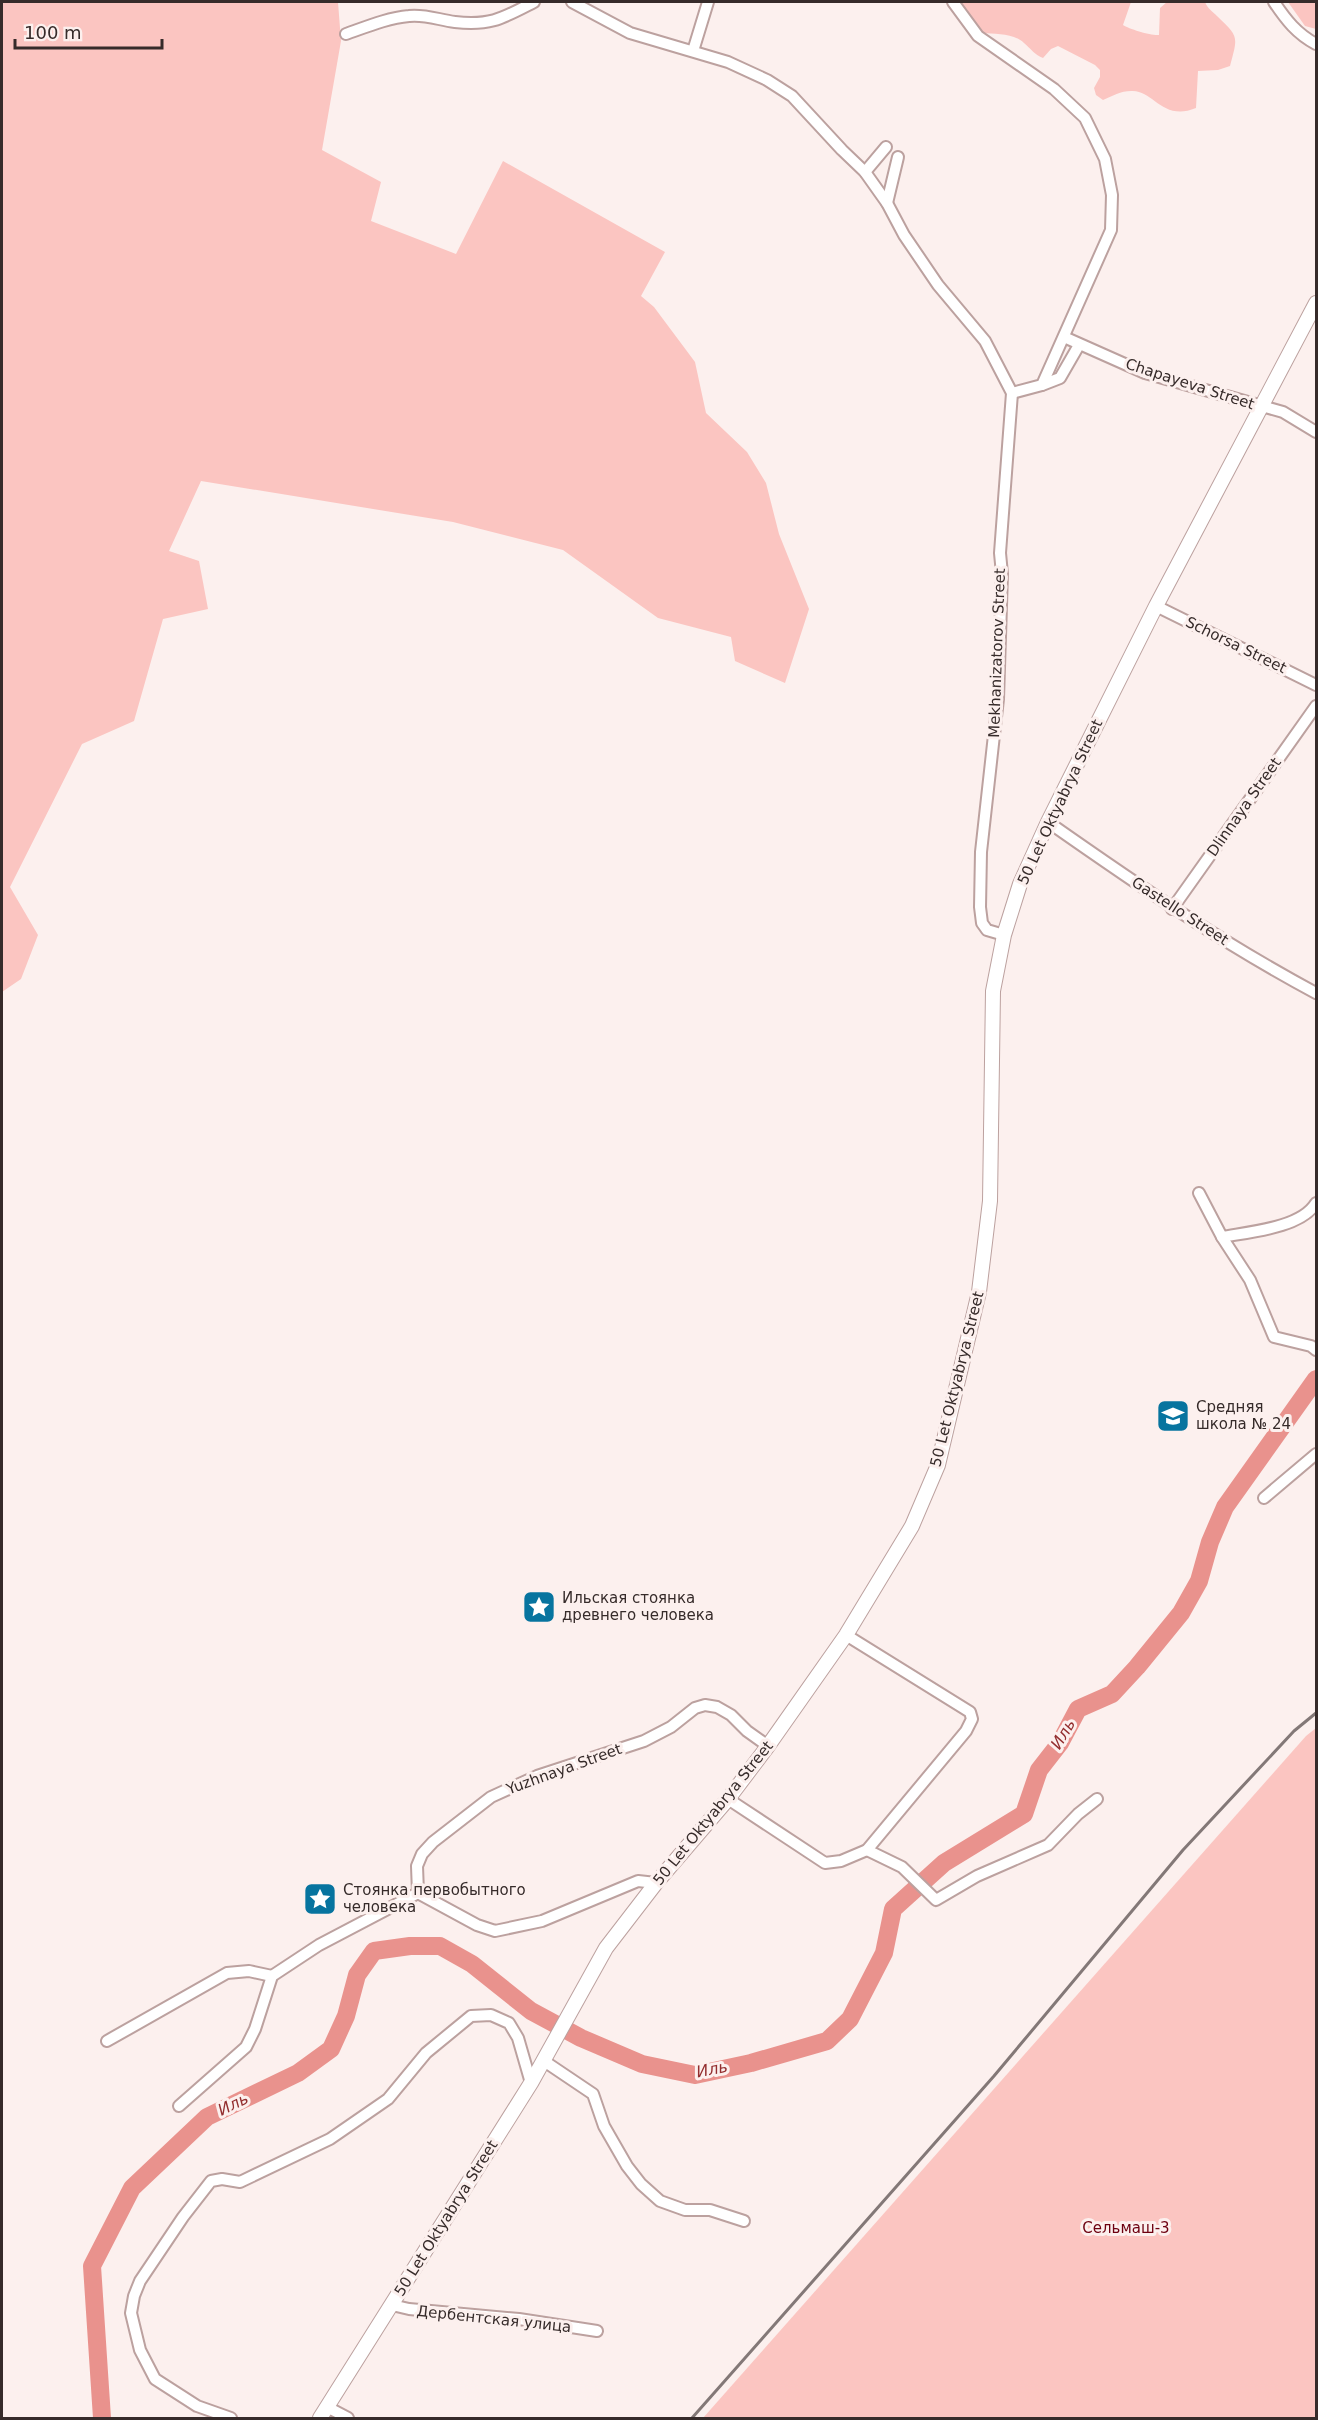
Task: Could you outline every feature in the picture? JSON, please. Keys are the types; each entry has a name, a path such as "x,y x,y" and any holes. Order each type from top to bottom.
{"street":[{"path":"346,34 383,21 409,16 428,16 454,22 497,21 534,2"},
{"path":"572,2 630,33 728,62 767,80 792,96 865,172 887,202 904,235 938,285 985,341 1012,393 1059,378 1079,345"},
{"path":"693,51 708,2"},
{"path":"953,2 978,36 1054,89 1085,118 1105,159 1112,195 1111,230 1042,385"},
{"path":"1274,2 1286,21 1304,37 1317,44"},
{"path":"865,172 886,147"},
{"path":"887,202 898,156"},
{"name":"50 Let Oktyabrya Street","path":"324,2413 531,2083 606,1948 656,1883 728,1799 768,1746 846,1635 912,1526 938,1465 979,1292 990,1201 993,991 1004,935 1020,884 1048,822 1156,606 1317,303"},
{"name":"Chapayeva Street","path":"1064,337 1145,373 1283,412 1317,432"},
{"name":"Mekhanizatorov Street","path":"1004,935 987,930 982,923 980,907 981,852 998,699 1002,574 1000,553 1012,393"},
{"name":"Schorsa Street","path":"1156,606 1317,685"},
{"name":"Dlinnaya Street","path":"1172,909 1317,706"},
{"name":"Gastello Street","path":"1048,822 1172,909 1261,964 1317,993"},
{"path":"1199,1193 1222,1237 1250,1280 1274,1337 1314,1348"},
{"path":"1222,1237 1271,1228 1311,1213 1317,1203"},
{"path":"1264,1498 1317,1454"},
{"path":"728,1799 825,1863 841,1861 867,1850 966,1731 972,1719 970,1712 846,1635"},
{"name":"Yuzhnaya Street","path":"418,1893 417,1866 422,1854 433,1842 491,1797 537,1776 644,1741 671,1728 695,1708 705,1705 717,1707 731,1715 747,1731 768,1746"},
{"path":"867,1850 902,1867 936,1900 977,1876 1048,1845 1078,1814 1097,1799"},
{"path":"179,2106 246,2047 255,2030 272,1976 319,1945 418,1893 477,1925 495,1931 542,1921 638,1881 656,1883"},
{"path":"107,2041 226,1973 249,1971 272,1976"},
{"path":"231,2418 197,2406 155,2379 140,2350 131,2313 140,2281 183,2217 211,2181 222,2179 240,2182 330,2139 388,2099 426,2053 471,2016 491,2014 509,2023 518,2038 531,2083"},
{"path":"547,2056 593,2094 604,2126 627,2166 640,2184 660,2201 685,2210 710,2210 744,2221"},
{"name":"Дербентская улица","path":"392,2305 409,2309 519,2319 597,2331"},
{"path":"324,2413 348,2418"}],"green space":[{"path":"2,2 338,2 341,41 322,150 381,182 371,221 456,254 503,161 665,252 641,296 654,307 695,362 706,413 747,452 766,483 779,534 809,609 785,683 735,661 731,637 658,618 563,550 453,522 201,481 169,551 199,561 208,609 163,619 134,721 82,744 10,887 38,935 21,979 2,992"},
{"path":"957,2 1131,2 1123,25 1141,32 1159,35 1160,8 1167,2 1205,2 1233,33 1235,43 1230,66 1218,70 1198,71 1196,108 1175,111 1139,92 1120,93 1103,100 1096,95 1094,88 1100,77 1100,70 1095,65 1058,46 1051,49 1043,58 1015,37 982,33"},
{"path":"1288,2 1316,2 1316,29 1305,26"},
{"name":"Сельмаш-3","path":"1316,1728 1316,2418 703,2418 1306,1736"}],"waterway":[{"name":"Иль","path":"102,2418 92,2266 132,2188 207,2117 298,2073 331,2049 346,2016 357,1975 374,1951 410,1946 440,1946 472,1964 531,2011 581,2038 642,2064 695,2075 751,2063 827,2041 850,2019 884,1953 893,1909 944,1863 1024,1814 1039,1770 1060,1743 1078,1709 1112,1694 1181,1613 1199,1581 1210,1542 1225,1507 1316,1379"}],"railway":[{"path":"692,2418 994,2076 1183,1850 1294,1731 1316,1713"}],"place":[{"name":"Средняя школа № 24","path":"1173,1416"},
{"name":"Ильская стоянка древнего человека","path":"539,1607"},
{"name":"Стоянка первобытного человека","path":"320,1899"}]}
